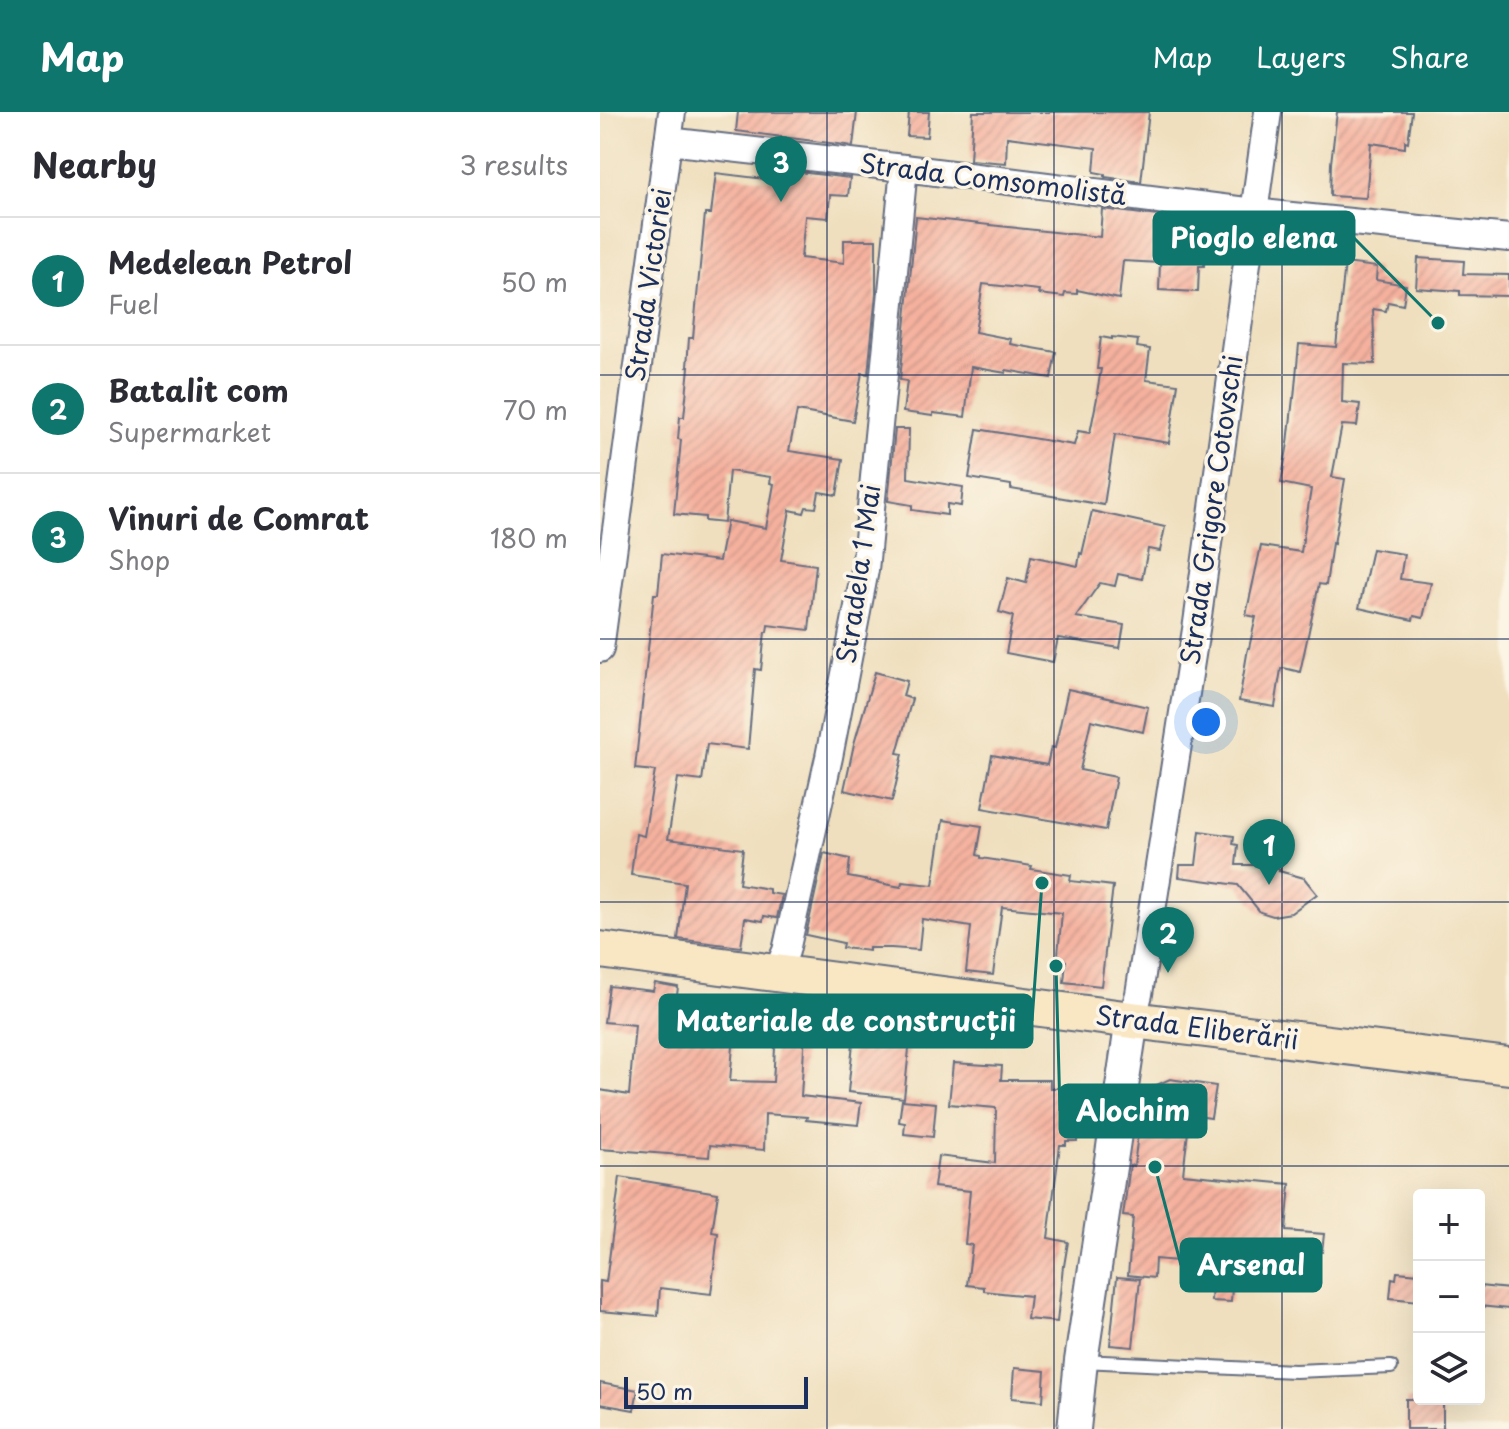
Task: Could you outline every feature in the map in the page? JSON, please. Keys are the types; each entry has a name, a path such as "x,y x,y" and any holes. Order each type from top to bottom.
{"main road":[{"name":"Strada Eliberării","path":"600,950 1509,1066"}],"street":[{"name":"Strada Victoriei","path":"600,649 672,112"},
{"name":"Strada Grigore Cotovschi","path":"1074,1429 1081,1361 1132,1020 1139,994 1197,623 1268,112"},
{"name":"Strada Comsomolistă","path":"668,141 1254,212 1509,238"},
{"name":"Stradela 1 Mai","path":"776,974 786,951 829,757 865,570 904,168"}],"lane":[{"path":"1081,1361 1295,1371 1391,1367"}],"building":[{"path":"738,112 857,112 853,146 736,131"},
{"path":"909,112 929,112 927,137 907,136"},
{"path":"973,112 1149,112 1141,182 1105,177 1105,174 1094,172 1096,148 1007,137 1006,163 970,160"},
{"path":"1337,112 1412,112 1405,148 1371,143 1366,198 1330,196"},
{"path":"773,169 850,178 848,196 830,195 828,218 805,216 801,258 844,263 844,240 876,240 876,293 868,374 862,373 853,421 797,411 789,451 843,459 837,495 819,492 816,508 806,507 804,513 790,510 781,560 816,565 809,630 768,625 761,670 755,669 748,749 707,744 702,781 678,778 668,839 743,849 739,884 769,889 769,893 782,895 777,918 764,916 763,921 745,918 741,947 678,939 685,883 631,875 636,834 644,836 655,771 635,769 654,594 658,594 662,554 719,561 727,521 766,528 774,484 770,483 771,477 729,471 724,523 705,521 705,517 674,514 681,440 678,439 680,417 684,417 689,367 689,338 693,338 705,214 711,214 716,173 773,180"},
{"path":"1102,209 1206,222 1204,266 1199,266 1198,292 1159,290 1160,263 1123,261 1119,299 1077,290 1077,294 1065,293 1064,297 1038,294 1039,290 983,284 975,332 1011,339 1010,344 1056,352 1051,378 971,367 965,417 903,412 907,381 900,380 916,217 1100,237"},
{"path":"1418,258 1464,261 1463,274 1509,275 1509,296 1460,295 1460,291 1416,288"},
{"path":"1345,263 1377,267 1376,280 1406,285 1403,305 1388,302 1386,311 1373,309 1375,364 1343,363 1342,402 1360,404 1357,426 1342,425 1332,477 1345,479 1334,544 1326,585 1319,584 1300,672 1281,669 1275,707 1239,701 1256,617 1246,615 1261,546 1301,552 1311,489 1281,483 1299,344 1336,347"},
{"path":"1101,337 1138,340 1137,347 1150,349 1146,380 1178,384 1169,443 1115,434 1104,505 1011,489 1011,485 969,478 977,429 1074,445 1078,431 1090,433 1101,369 1097,369"},
{"path":"895,429 909,429 908,478 963,487 961,506 947,504 947,515 912,510 912,505 888,501"},
{"path":"1092,511 1165,527 1160,551 1148,549 1142,579 1118,574 1115,586 1100,583 1076,617 1124,625 1120,648 1058,638 1053,662 1006,653 1013,616 999,612 1008,578 1026,583 1031,556 1078,566"},
{"path":"1372,549 1404,554 1400,579 1431,583 1423,618 1414,616 1413,620 1359,608"},
{"path":"875,672 907,681 903,696 912,699 897,753 903,754 892,801 844,790"},
{"path":"1068,689 1148,707 1143,732 1091,720 1080,770 1116,777 1106,830 982,808 992,755 1047,765 1051,747 1055,748"},
{"path":"943,820 982,826 977,855 981,858 1071,875 1070,881 1113,886 1101,986 1064,982 1066,961 1058,954 1062,913 1002,907 993,975 966,972 971,927 922,919 919,950 842,948 843,943 806,935 824,853 850,859 848,877 901,887 902,882 933,885"},
{"path":"1200,831 1234,836 1233,844 1238,845 1236,865 1280,869 1304,878 1317,894 1291,913 1273,916 1260,912 1238,885 1179,877 1180,865 1196,865"},
{"path":"655,983 678,987 673,1027 734,1035 730,1081 773,1082 777,1014 806,1015 801,1096 861,1103 858,1125 765,1114 764,1150 710,1145 709,1157 600,1149 600,1090 629,1095 635,1025 604,1022 609,986 653,991"},
{"path":"854,1033 910,1039 904,1098 848,1092"},
{"path":"953,1063 1002,1066 1001,1080 1050,1080 1050,1088 1069,1088 1068,1115 1078,1116 1077,1141 1066,1141 1066,1145 1060,1145 1048,1238 1068,1242 1057,1322 1027,1319 1030,1296 984,1291 984,1287 967,1285 972,1245 965,1244 970,1191 934,1187 938,1156 995,1163 996,1108 949,1104"},
{"path":"1170,1079 1216,1086 1211,1118 1190,1115 1183,1174 1290,1184 1286,1231 1324,1234 1322,1252 1288,1249 1286,1272 1276,1271 1276,1277 1233,1273 1231,1302 1211,1301 1213,1264 1155,1259 1154,1278 1128,1275 1133,1217 1123,1216 1130,1165 1134,1166 1142,1101 1152,1087"},
{"path":"902,1100 936,1103 933,1137 904,1134 905,1123 899,1122"},
{"path":"620,1177 718,1193 712,1232 718,1233 711,1294 660,1288 658,1316 600,1311 600,1281 606,1282"},
{"path":"1397,1272 1413,1273 1413,1300 1390,1298 1392,1278 1396,1279"},
{"path":"1117,1277 1140,1279 1133,1347 1110,1345"},
{"path":"1485,1287 1509,1289 1509,1309 1485,1307"},
{"path":"1014,1368 1045,1371 1043,1401 1012,1398"},
{"path":"600,1383 638,1390 634,1410 600,1404"},
{"path":"1406,1399 1413,1399 1413,1405 1443,1405 1443,1429 1406,1429"}],"place":[{"name":"Vinuri de Comrat","path":"781,202"},
{"name":"Pioglo elena","path":"1438,323"},
{"name":"Materiale de construcții","path":"1042,883"},
{"name":"Medelean Petrol","path":"1269,885"},
{"name":"Alochim","path":"1056,966"},
{"name":"Batalit com","path":"1168,973"},
{"name":"Arsenal","path":"1155,1167"}]}
